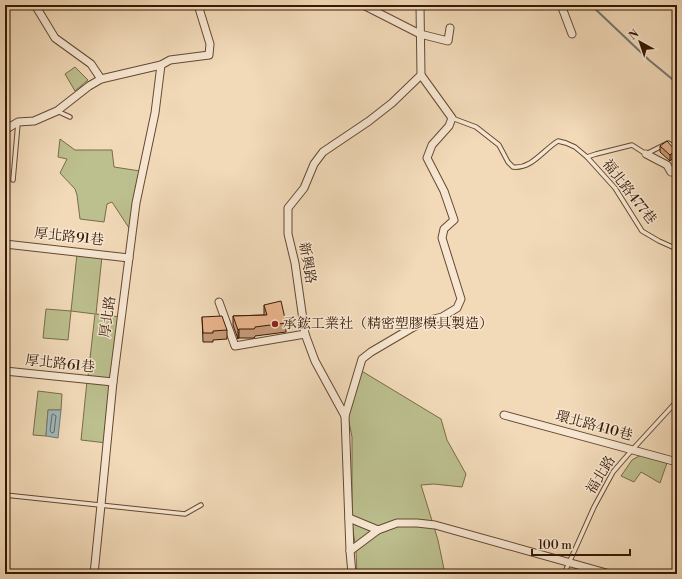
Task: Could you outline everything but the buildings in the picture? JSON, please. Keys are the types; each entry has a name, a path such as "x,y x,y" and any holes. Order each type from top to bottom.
{"street":[{"path":"35,5 55,38 90,64 101,79"},
{"path":"5,130 18,122 34,121 57,111 89,86 101,79 161,65 170,60 209,55 210,44 198,5"},
{"path":"363,5 420,34 448,40 450,28"},
{"path":"345,416 362,359 371,352 422,322 442,317 457,308 460,299 442,238 444,229 454,220 444,191 427,158 432,145 449,126 452,118 420,75 420,5"},
{"path":"561,5 572,34"},
{"name":"厚北路","path":"94,574 113,382 136,203 155,113 161,65"},
{"name":"新興路","path":"352,574 345,416 315,361 305,334 295,263 288,234 288,208 304,188 314,164 323,152 369,121 392,103 420,75"},
{"path":"646,154 667,165 671,172"},
{"name":"厚北路91巷","path":"5,244 71,250 129,258"},
{"path":"219,302 235,346 305,334"},
{"name":"厚北路61巷","path":"5,371 113,382"},
{"name":"環北路410巷","path":"504,415 677,462"},
{"path":"350,518 378,530"},
{"path":"350,551 378,530 397,523 417,523 435,525 569,564 610,574"}],"lane":[{"path":"57,111 70,117"},
{"name":"福北路477巷","path":"452,118 476,127 499,145 508,162 513,167 519,168 530,164 550,146 558,141 566,142 575,147 615,188 642,231 659,242 677,249"},
{"path":"13,180 18,122"},
{"path":"646,154 668,143 677,148"},
{"name":"福北路477巷","path":"587,158 596,154 632,145 646,154"},
{"name":"福北路","path":"564,574 594,507 613,472 677,401"},
{"path":"5,495 185,514 201,505"}],"green space":[{"path":"75,67 88,80 75,91 65,74"},
{"path":"60,139 75,150 112,150 114,167 140,171 133,234 112,202 107,204 104,222 80,219 75,189 60,173 67,159 58,157"},
{"path":"77,254 102,256 96,314 121,317 113,377 88,376 95,314 71,311"},
{"path":"46,309 71,311 68,340 43,338"},
{"path":"360,370 441,419 447,440 466,474 462,487 434,484 421,485 438,540 445,574 357,574 356,551 352,523 352,437 347,412"},
{"path":"87,381 111,384 107,443 81,440"},
{"path":"38,391 62,394 61,410 48,410 46,436 33,435"},
{"path":"641,455 668,460 660,483 641,472 634,482 621,476 632,460"}],"water":[{"path":"48,410 61,410 58,438 46,436"}],"waterway":[{"path":"591,5 649,60 677,83"}],"place":[{"name":"承鋐工業社（精密塑膠模具製造）","path":"275,324"}]}
